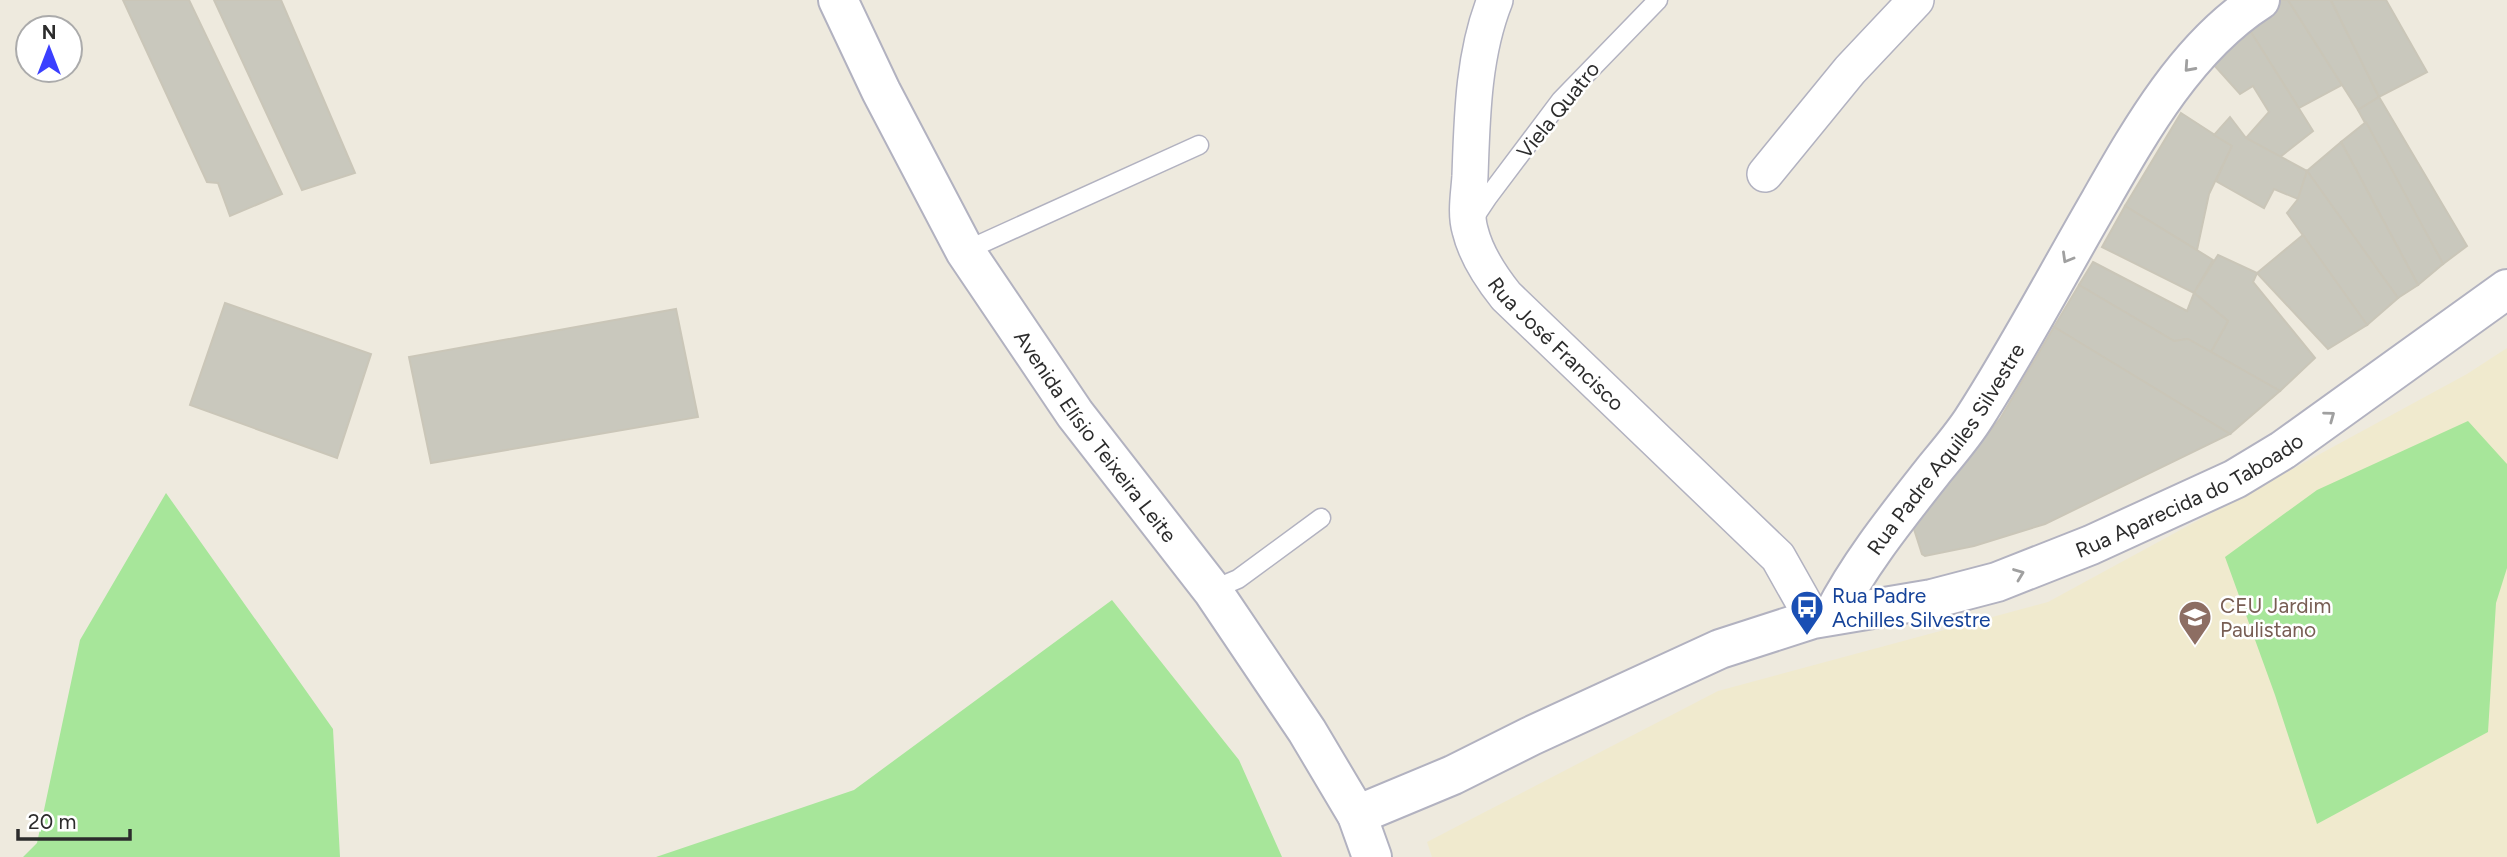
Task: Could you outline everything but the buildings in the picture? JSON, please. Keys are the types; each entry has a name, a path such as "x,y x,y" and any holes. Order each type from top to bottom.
{"street":[{"name":"Rua José Francisco","path":"1495,0 1479,56 1473,112 1469,227 1488,274 1506,296 1778,557 1823,617"},
{"path":"1765,174 1850,70 1916,0"},
{"name":"Rua Padre Aquiles Silvestre","path":"1823,617 1844,594 1912,498 1969,425 2006,368 2106,190 2166,92 2235,16 2260,0"},
{"name":"Avenida Elísio Teixeira Leite","path":"848,4 881,91 965,251 1075,414 1212,590 1307,731 1357,815 1372,857"},
{"name":"Rua Aparecida do Taboado","path":"1823,617 1932,599 1997,582 2091,545 2235,479 2283,450 2507,289"},
{"path":"1357,815 1453,775 1541,731 1720,649 1823,617"}],"lane":[{"name":"Viela Quatro","path":"1469,227 1488,197 1561,100 1658,0"},
{"path":"965,251 1199,145"},
{"path":"1212,590 1238,579 1321,518"}],"shaded area":[{"name":"CEU Jardim Paulistano","path":"2507,348 2507,857 1432,857 1427,842 1718,691 2048,602 2467,374"}],"green space":[{"path":"2468,421 2507,464 2507,568 2496,603 2488,732 2317,824 2275,695 2225,557 2317,490"},
{"path":"166,493 333,729 340,857 23,857 37,843 80,640"},
{"path":"1112,600 1239,760 1282,857 656,857 854,790"}],"place":[{"name":"Rua Padre Achilles Silvestre","path":"1807,637"},
{"name":"CEU Jardim Paulistano","path":"2195,647"}]}
